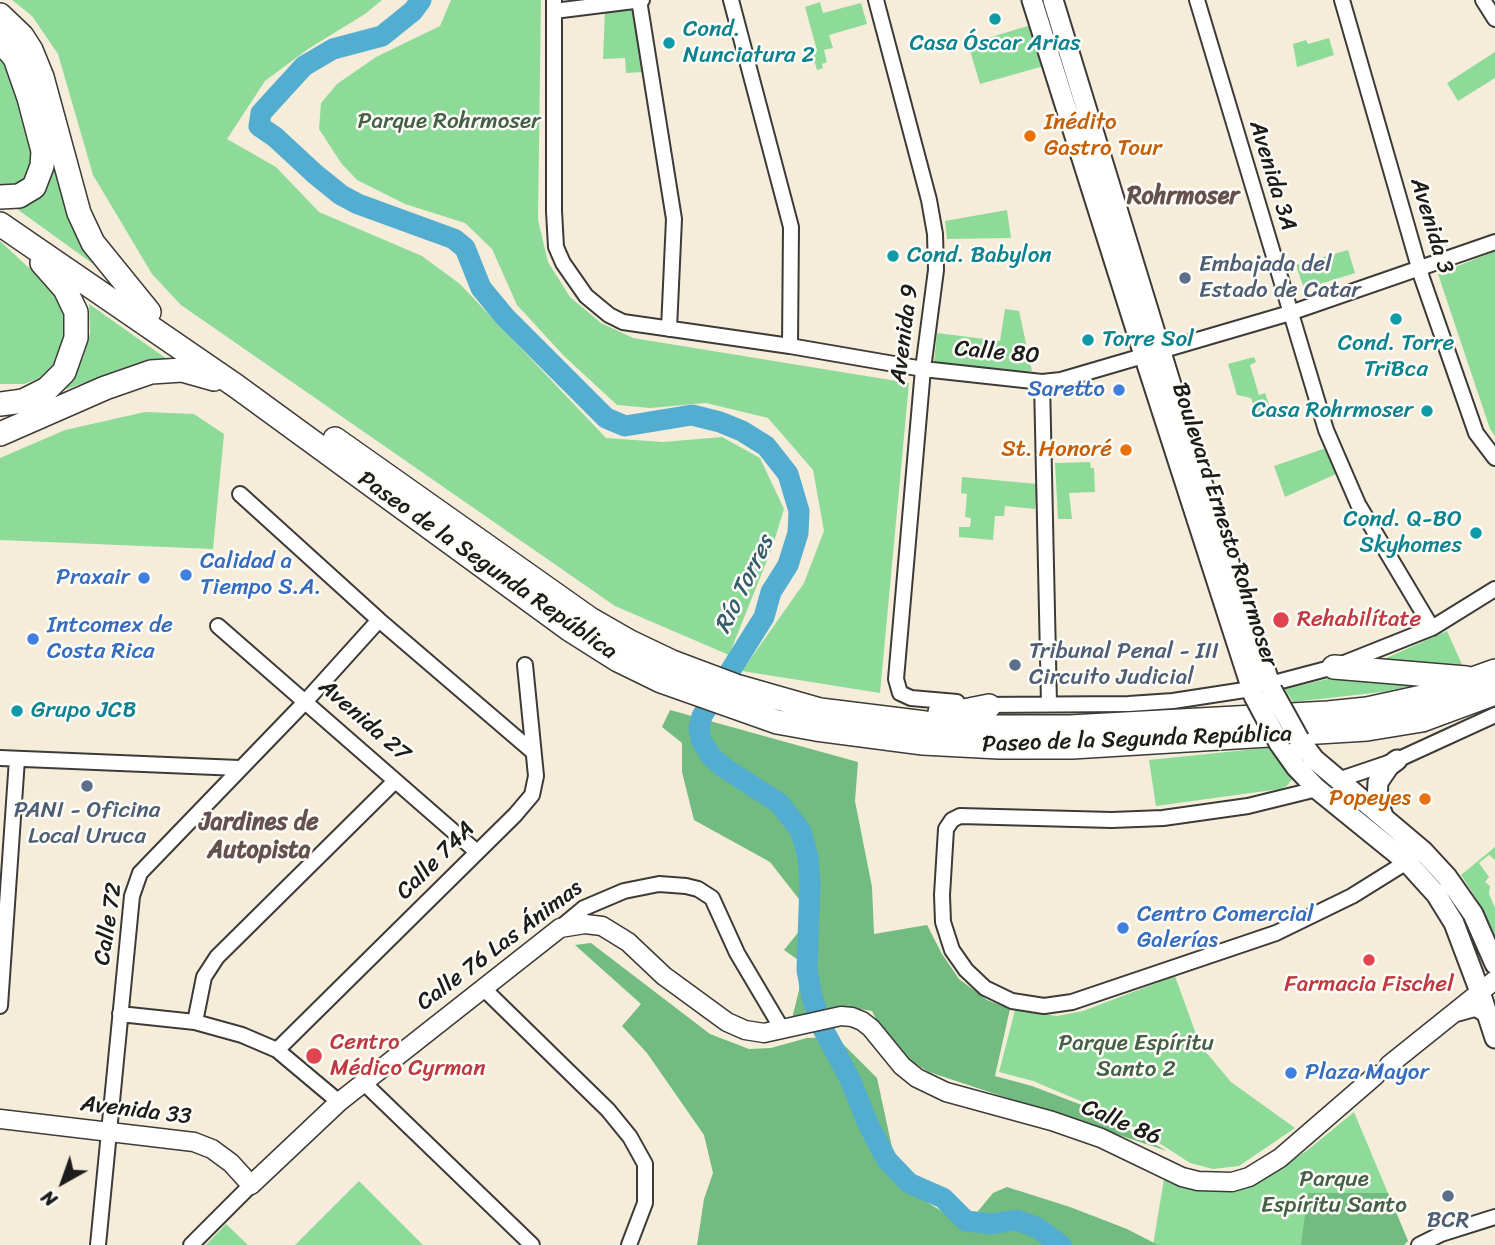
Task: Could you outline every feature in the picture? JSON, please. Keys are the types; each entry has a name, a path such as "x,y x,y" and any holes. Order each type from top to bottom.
{"highway":[{"path":"0,15 22,36 31,50 42,77 79,213 93,243 149,312"},
{"path":"0,40 15,58 43,151 42,166 34,187 19,196 0,197"},
{"name":"Paseo de la Segunda República","path":"0,210 302,416 590,619 630,642 666,672"},
{"path":"0,225 48,268 65,289 76,312 76,338 64,372 47,389 23,401 0,404"},
{"name":"Paseo de la Segunda República","path":"0,225 236,386 569,629 618,660 666,672 734,697 777,722 923,743 1072,747 1367,729 1422,720 1489,681"},
{"path":"0,434 150,372 181,370 236,386"},
{"path":"1334,667 1489,681"},
{"name":"Paseo de la Segunda República","path":"734,697 925,723 1070,727 1367,709 1489,681"},
{"path":"862,715 964,711 989,706"}],"main road":[{"name":"Boulevard Ernesto Rohrmoser","path":"1032,0 1152,353 1262,690 1296,767 1317,789 1454,885 1473,914 1495,964"},
{"name":"Boulevard Ernesto Rohrmoser","path":"1053,0 1152,353"},
{"name":"Boulevard Ernesto Rohrmoser","path":"1286,743 1314,758 1385,819 1415,856 1488,986 1487,1013 1495,1038"},
{"path":"1385,819 1377,801 1378,782 1389,765 1396,760"},
{"path":"1458,1011 1476,1006 1487,1013"}],"street":[{"path":"554,5 640,0 674,219 669,329"},
{"path":"731,0 791,227 790,346"},
{"name":"Avenida 9","path":"876,0 929,200 935,234 936,270 923,369 896,679 900,693 911,698 989,706"},
{"name":"Avenida 3","path":"1342,0 1420,269 1476,433 1495,458"},
{"path":"1483,0 1495,19"},
{"name":"Avenida 3A","path":"1200,1 1326,430 1358,504 1432,628"},
{"name":"Calle 80","path":"554,5 556,247 576,284 596,305 623,322 790,346 923,369 1042,382 1061,380 1290,313 1495,242"},
{"path":"1042,382 1049,704"},
{"path":"240,494 379,620 532,751"},
{"path":"989,706 1173,701 1262,690 1334,667 1432,628 1495,589"},
{"name":"Calle 72","path":"98,1245 132,896 140,873 305,702 379,620"},
{"name":"Avenida 27","path":"218,626 477,852"},
{"name":"Calle 74A","path":"277,1050 515,815 532,795 536,776 526,665"},
{"path":"1338,780 1396,760 1495,715"},
{"path":"0,758 239,768"},
{"path":"0,1006 17,759"},
{"path":"195,1022 204,978 218,957 395,781"},
{"path":"1317,789 1248,806 1163,818 1112,820 960,816 952,820 946,829 942,895 943,922 952,950 965,970 985,988 1012,1001 1044,1006 1072,1002 1276,933 1352,896 1415,856"},
{"name":"Calle 76 Las Ánimas","path":"191,1245 251,1185 363,1082 584,908 624,891 659,884 686,886 707,893 718,909 754,985 782,1029"},
{"path":"560,928 585,923 602,926 628,943 664,976 727,1023 764,1033 782,1029"},
{"name":"Calle 86","path":"782,1029 806,1026 841,1016 852,1017 862,1021 902,1066 917,1078 946,1092 1052,1121 1101,1138 1182,1177 1232,1182 1249,1177 1280,1158 1382,1070 1488,986"},
{"path":"483,988 608,1110 630,1137 645,1164 645,1203 629,1245"},
{"path":"120,1014 195,1022 242,1035 277,1050 339,1102"},
{"path":"363,1082 526,1243"},
{"name":"Avenida 33","path":"0,1119 194,1142 212,1149 231,1163 251,1185"},
{"path":"1419,1245 1443,1240 1495,1217"}],"green space":[{"path":"12,0 382,0 265,81 227,139 276,167 319,212 422,256 460,284 606,438 663,442 722,437 760,458 784,509 772,548 729,655 615,606 181,305 152,274 93,175 58,54 32,16"},
{"name":"Parque Rohrmoser","path":"451,0 541,0 538,220 548,262 570,297 601,323 633,338 909,383 880,693 742,671 804,583 824,531 813,470 768,418 706,403 650,408 617,405 564,356 517,305 492,249 465,223 405,204 357,180 341,163 319,129 321,103 337,84 376,57 440,26"},
{"path":"820,2 823,13 861,3 867,24 829,35 833,48 824,50 827,62 822,64 823,68 817,70 811,49 816,47 805,7"},
{"path":"605,10 636,11 645,72 626,73 625,58 603,59"},
{"path":"1031,25 1044,66 980,84 968,44"},
{"path":"1329,38 1334,55 1297,67 1293,44 1306,40 1308,44"},
{"path":"0,48 37,149 28,184 0,191"},
{"path":"1495,52 1495,78 1458,101 1447,83"},
{"path":"53,153 114,279 10,204 40,192 47,186 51,177"},
{"path":"1007,210 1011,238 947,239 945,221"},
{"path":"0,241 55,292 65,313 64,342 56,363 43,377 24,384 0,384"},
{"path":"1348,250 1355,273 1304,289 1296,265"},
{"path":"1495,251 1495,436 1490,429 1438,274"},
{"path":"89,304 167,359 152,359 44,397 74,370 83,358 90,333"},
{"path":"1005,309 1019,311 1032,371 988,370 934,363 937,333 1000,341"},
{"path":"1254,357 1256,362 1250,365 1259,395 1265,393 1272,412 1257,417 1251,398 1237,395 1228,364"},
{"path":"145,412 194,414 224,434 213,549 0,540 0,458 65,430"},
{"path":"1326,448 1336,474 1285,497 1274,466"},
{"path":"1090,462 1091,468 1094,468 1095,492 1069,493 1072,519 1058,519 1055,463"},
{"path":"962,477 1037,484 1035,509 1005,506 1004,516 995,516 993,540 959,537 959,527 970,527 971,518 965,517 967,494 961,493"},
{"path":"1447,631 1464,669 1375,663"},
{"path":"1357,672 1441,680 1382,692 1293,702 1285,689"},
{"path":"670,710 858,762 855,801 872,887 874,934 927,925 959,979 987,1000 1010,1009 995,1076 1032,1086 1087,1107 1167,1151 929,1072 891,1049 872,1011 841,1006 791,1023 799,990 801,962 784,950 801,929 802,903 770,862 694,820 682,772 682,743 662,727"},
{"path":"1275,747 1292,772 1292,779 1287,786 1156,806 1149,760"},
{"path":"1495,847 1495,860 1489,855 1479,863 1489,877 1485,882 1490,886 1489,894 1495,908 1495,935 1461,875"},
{"path":"591,943 710,1034 749,1049 771,1048 807,1038 836,1037 877,1078 893,1152 905,1188 949,1216 974,1216 993,1193 1007,1187 1070,1207 1127,1229 1158,1245 697,1245 704,1199 713,1173 704,1135 647,1053 622,1026 641,1004 575,945"},
{"name":"Parque Espíritu Santo 2","path":"1175,976 1200,1045 1231,1082 1295,1128 1239,1166 1213,1169 1190,1163 1139,1130 1097,1108 1033,1081 999,1072 1015,1010 1057,1016 1083,1011"},
{"name":"Parque Espíritu Santo","path":"1354,1112 1408,1241 1404,1245 1153,1245 1164,1179 1204,1191 1266,1178 1309,1149"},
{"path":"359,1181 423,1245 295,1245"},
{"path":"1308,1193 1388,1193 1408,1241 1404,1245 1301,1245"},
{"path":"226,1224 248,1245 206,1245"}],"waterway":[{"name":"Río Torres","path":"421,0 413,11 382,36 333,49 304,66 261,113 259,126 341,195 358,204 454,239 465,248 481,288 505,317 606,418 625,426 692,415 720,422 742,431 766,446 788,474 799,511 798,533 788,565 771,592 764,617 702,716 699,728 701,740 711,756 723,767 779,803 801,831 808,857 810,882 807,970 812,997 823,1029 849,1077 869,1126 887,1160 909,1183 943,1198 966,1221 992,1224 1016,1220 1036,1227 1061,1245"}],"place":[{"name":"Casa Óscar Arias","path":"995,19"},
{"name":"Cond. Nunciatura 2","path":"669,43"},
{"name":"Inédito Gastro Tour","path":"1030,136"},
{"name":"Cond. Babylon","path":"893,256"},
{"name":"Embajada del Estado de Catar","path":"1185,278"},
{"name":"Cond. Torre TriBca","path":"1396,319"},
{"name":"Torre Sol","path":"1088,340"},
{"name":"Saretto","path":"1119,390"},
{"name":"Casa Rohrmoser","path":"1427,411"},
{"name":"St. Honoré","path":"1126,450"},
{"name":"Cond. Q-BO Skyhomes","path":"1476,533"},
{"name":"Calidad a Tiempo S.A.","path":"186,575"},
{"name":"Praxair","path":"144,578"},
{"name":"Rehabilítate","path":"1281,620"},
{"name":"Intcomex de Costa Rica","path":"33,639"},
{"name":"Tribunal Penal - III Circuito Judicial","path":"1015,665"},
{"name":"Grupo JCB","path":"17,711"},
{"name":"PANI - Oficina Local Uruca","path":"87,786"},
{"name":"Popeyes","path":"1425,799"},
{"name":"Centro Comercial Galerías","path":"1123,928"},
{"name":"Farmacia Fischel","path":"1369,960"},
{"name":"Centro Médico Cyrman","path":"314,1056"},
{"name":"Plaza Mayor","path":"1291,1073"},
{"name":"BCR","path":"1448,1196"}],"district":[{"name":"Rohrmoser","path":"1183,197"},
{"name":"Jardines de Autopista","path":"259,837"}]}
